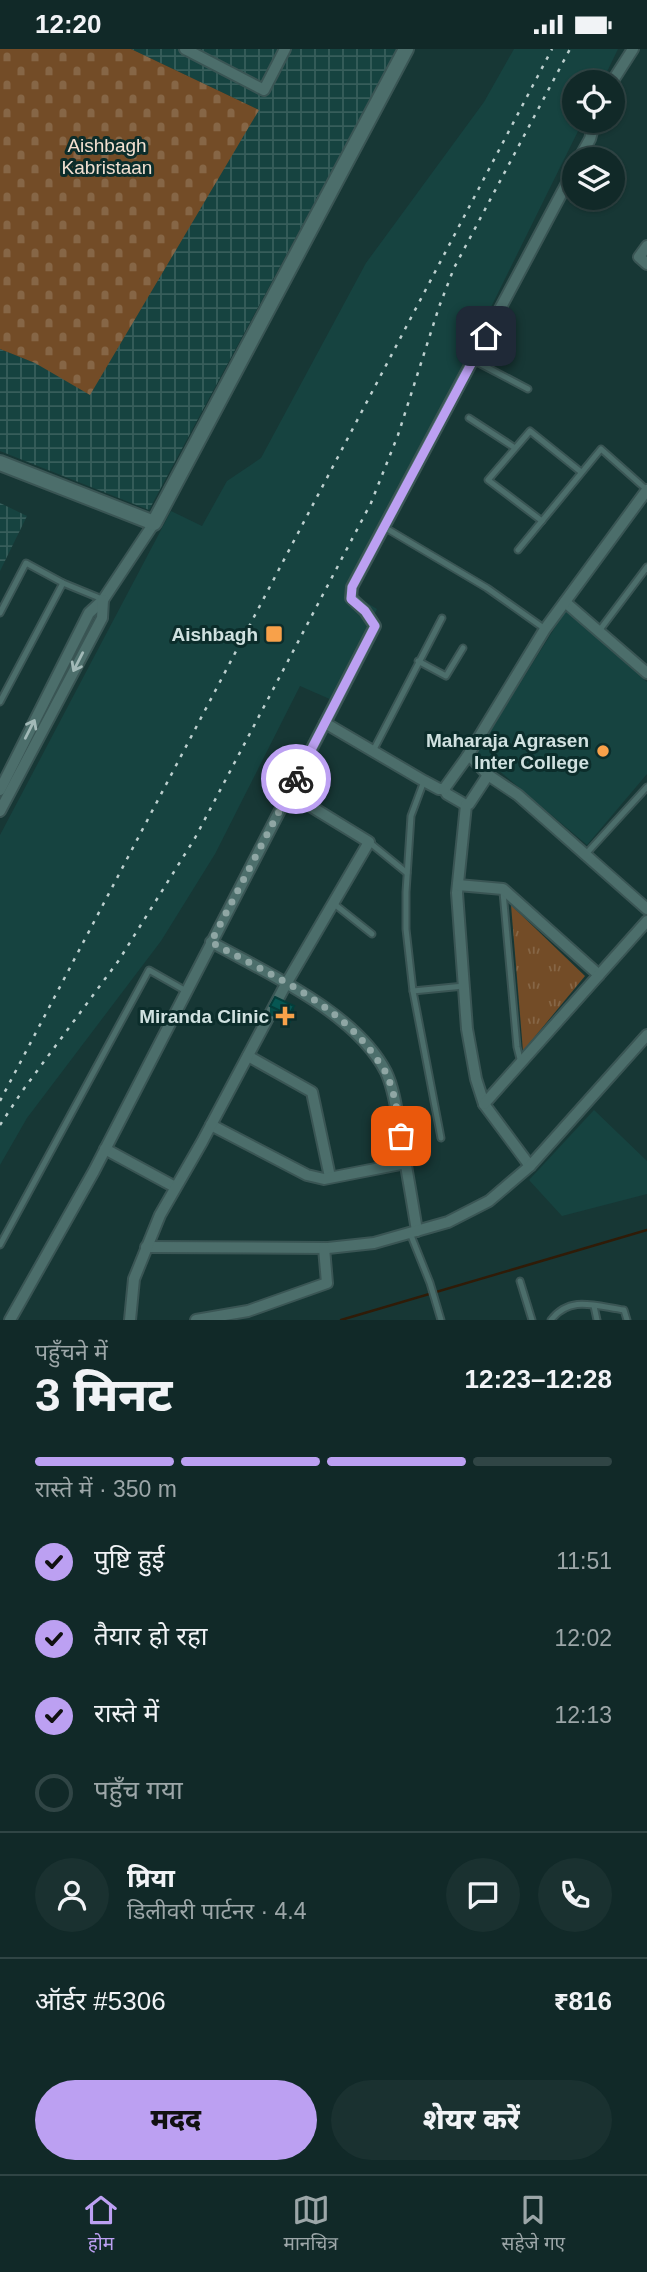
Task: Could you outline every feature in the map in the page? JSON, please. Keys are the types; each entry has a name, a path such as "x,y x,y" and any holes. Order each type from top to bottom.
{"street":[{"path":"186,49 264,90 285,49"},
{"path":"0,790 89,613 103,600 155,523 406,49"},
{"path":"620,70 633,49"},
{"path":"10,1320 105,1149 375,626 365,611 351,599 352,587 562,193"},
{"path":"647,246 639,257 647,264"},
{"path":"0,463 155,523"},
{"path":"444,789 467,757 545,629 647,490"},
{"path":"0,811 102,618 103,600"},
{"path":"565,602 647,673"},
{"path":"326,723 424,781 444,789"},
{"path":"467,757 471,757 488,775 518,795 647,909"},
{"path":"488,775 466,805 458,885 469,1041 484,1104 530,1165"},
{"path":"444,789 447,794 466,805"},
{"path":"130,1320 134,1279 160,1215 286,983 369,842 289,793"},
{"path":"458,885 503,889 599,975"},
{"path":"484,1104 647,921"},
{"path":"211,942 307,995 345,1024 368,1048 386,1073 397,1109 414,1232"},
{"path":"145,1247 324,1248 374,1243 448,1222 489,1201 530,1165 647,1035"},
{"path":"248,1056 312,1092 330,1178"},
{"path":"211,1125 307,1175 324,1179 406,1163"},
{"path":"105,1149 176,1187"},
{"path":"196,1320 248,1311 327,1283 324,1248"}],"lane":[{"path":"473,360 528,389"},
{"path":"468,418 515,448"},
{"path":"542,521 488,480 530,431 581,472"},
{"path":"518,550 601,449 647,490"},
{"path":"384,527 479,583 545,629"},
{"path":"0,613 26,563 103,600"},
{"path":"599,631 647,567"},
{"path":"0,702 63,583"},
{"path":"373,751 442,618"},
{"path":"418,661 446,676 463,648"},
{"path":"424,781 411,816 406,929 412,991 441,1139"},
{"path":"585,855 647,788"},
{"path":"369,842 407,873"},
{"path":"503,889 517,1047 521,1063"},
{"path":"333,903 372,934"},
{"path":"0,1245 149,970 186,991"},
{"path":"412,991 464,986"},
{"path":"414,1232 442,1320"},
{"path":"520,1281 532,1320"},
{"path":"551,1320 557,1311 570,1303 624,1310 628,1320"},
{"path":"594,1306 597,1320"}],"shaded area":[{"path":"131,49 397,49 149,510 0,451 0,349 35,363 259,110"},
{"path":"514,49 618,49 608,70 562,70 562,133 577,133 570,147 562,147 562,163 452,386 346,590 377,609 332,700 300,686 215,854 161,941 27,1118 0,1165 0,835 171,511 202,526 227,481 261,458 366,263 484,102"},
{"path":"0,503 27,516 0,571"},
{"path":"566,610 647,682 647,774 587,845 477,752"},
{"path":"594,1110 647,1161 647,1194 562,1216 529,1180"}],"green space":[{"name":"Aishbagh Kabristaan","path":"0,49 131,49 259,110 90,395 35,363 0,349"},
{"path":"511,905 585,976 523,1051"}],"building":[{"path":"275,997 294,1006 289,1015 270,1006"}],"waterway":[{"path":"341,1320 647,1230"}],"railway":[{"path":"0,1101 552,49"},
{"path":"0,1125 119,960 195,838 371,503 398,435 454,268 570,49"}],"way so far":[{"path":"296,779 211,942 307,995 345,1024 368,1048 386,1073 397,1109 401,1136"}],"place":[{"name":"Aishbagh","path":"274,634"},
{"name":"Maharaja Agrasen Inter College","path":"603,751"},
{"name":"Miranda Clinic","path":"285,1016"}],"route":[{"path":"296,779 375,626 365,611 351,599 352,587 486,336"}]}
